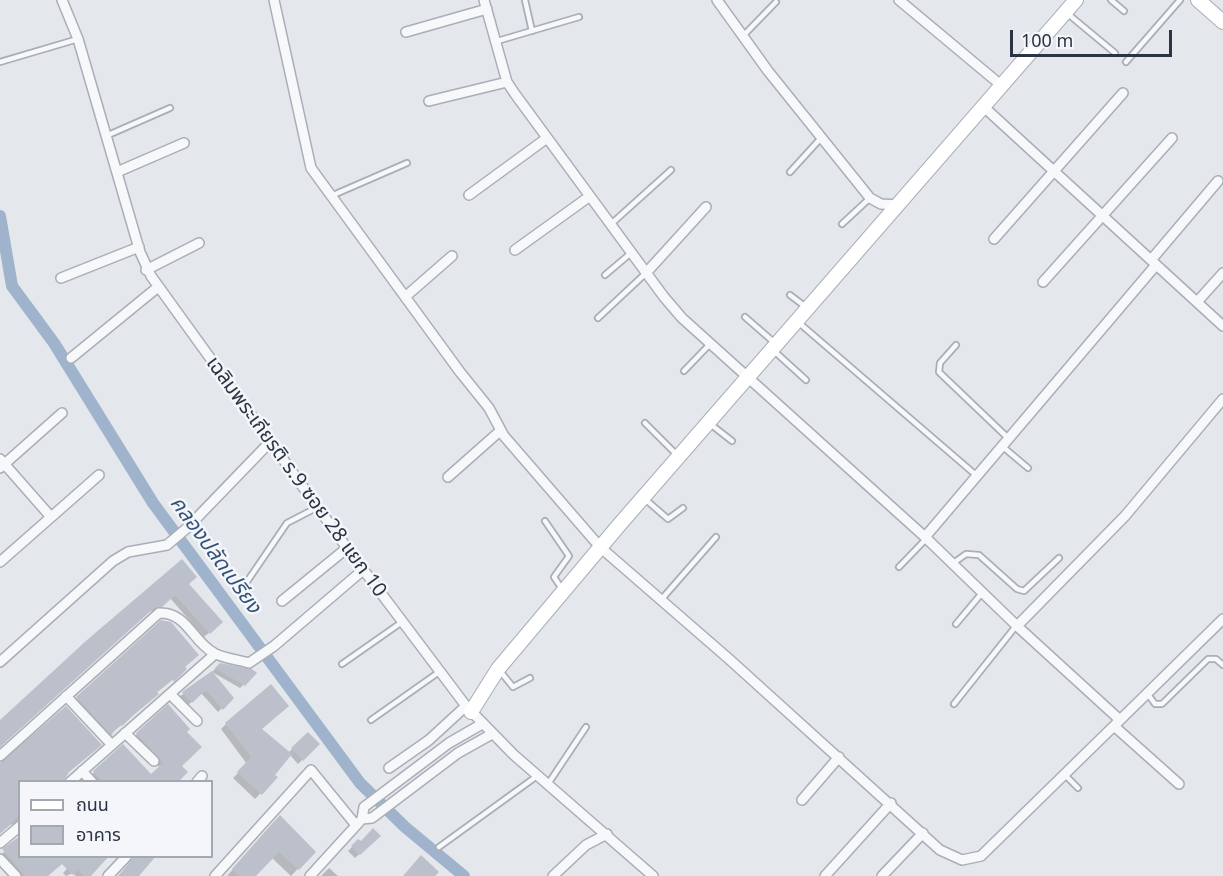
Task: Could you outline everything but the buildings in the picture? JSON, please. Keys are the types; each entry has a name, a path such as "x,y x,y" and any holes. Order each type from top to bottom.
{"street":[{"name":"เฉลิมพระเกียรติ ร.9 ซอย 28 แยก 10","path":"62,0 78,39 146,270 363,570 468,709 537,776 653,876"},
{"path":"274,0 311,168 489,408 500,431 600,547 891,803 946,855 955,859 970,860 981,856 1223,619"},
{"path":"717,0 821,138 870,198 881,204 899,205"},
{"path":"899,0 1002,86"},
{"path":"389,768 468,709 498,669 600,547 985,108 1076,0"},
{"path":"1198,0 1220,16"},
{"path":"406,32 485,4 507,82 610,225 682,318 925,538 1179,784"},
{"path":"429,100 507,82"},
{"path":"994,239 1055,173 1123,93"},
{"path":"985,108 1223,326"},
{"path":"469,195 547,138"},
{"path":"1043,282 1172,138"},
{"path":"117,172 184,143"},
{"path":"925,538 1154,262 1218,180"},
{"path":"515,250 590,196"},
{"path":"646,273 706,207"},
{"path":"146,270 199,243"},
{"path":"61,278 139,247"},
{"path":"405,297 452,256"},
{"path":"1197,303 1223,273"},
{"path":"71,358 158,286"},
{"path":"1017,626 1125,516 1223,399"},
{"path":"51,517 1,464 62,413"},
{"path":"448,477 500,431"},
{"path":"0,662 113,561 128,552 167,545 187,528 270,442"},
{"path":"0,562 99,475"},
{"path":"282,601 347,548"},
{"path":"0,756 159,614 171,613 180,619 215,654 249,663 274,646 363,570"},
{"path":"72,780 215,654"},
{"path":"170,694 196,721"},
{"path":"66,696 112,745"},
{"path":"310,876 358,822 364,807 449,743 482,724"},
{"path":"125,733 154,761"},
{"path":"358,822 372,818 458,753 492,734"},
{"path":"449,743 458,753"},
{"path":"802,800 839,758"},
{"path":"417,768 426,777"},
{"path":"215,876 311,770 315,771 358,822"},
{"path":"82,771 90,780"},
{"path":"825,876 891,803"},
{"path":"0,843 18,828"},
{"path":"882,876 923,833"},
{"path":"553,876 586,845 607,834"},
{"path":"108,876 125,858"},
{"path":"0,859 16,876"}],"lane":[{"path":"525,0 532,31"},
{"path":"1111,0 1124,11"},
{"path":"1126,62 1180,0"},
{"path":"743,36 776,2"},
{"path":"1066,12 1115,53"},
{"path":"494,42 579,17"},
{"path":"0,62 78,39"},
{"path":"106,135 170,108"},
{"path":"790,172 821,138"},
{"path":"331,196 408,163"},
{"path":"610,225 671,170"},
{"path":"842,224 870,198"},
{"path":"605,274 631,253"},
{"path":"598,318 646,273"},
{"path":"790,295 809,310"},
{"path":"745,317 806,380"},
{"path":"798,322 977,476"},
{"path":"684,371 710,344"},
{"path":"956,345 940,363 939,372 1028,468"},
{"path":"645,423 679,457"},
{"path":"709,423 732,441"},
{"path":"643,498 664,518 671,518 683,508"},
{"path":"244,585 287,523 318,507"},
{"path":"545,521 568,554 568,559 554,577 563,591"},
{"path":"660,601 716,537"},
{"path":"899,567 925,538"},
{"path":"952,564 966,555 979,555 1017,589 1024,591 1059,558"},
{"path":"956,624 982,593"},
{"path":"342,664 402,622"},
{"path":"954,704 1017,626"},
{"path":"1147,693 1155,704 1162,704 1208,659 1216,659 1223,665"},
{"path":"498,669 513,687 530,678"},
{"path":"371,720 439,672"},
{"path":"548,784 586,727"},
{"path":"439,848 537,776"},
{"path":"1065,776 1078,788"}],"waterway":[{"name":"คลองปลัดเปรียง","path":"0,216 12,286 54,343 153,503 360,783 405,827 464,876"}]}
